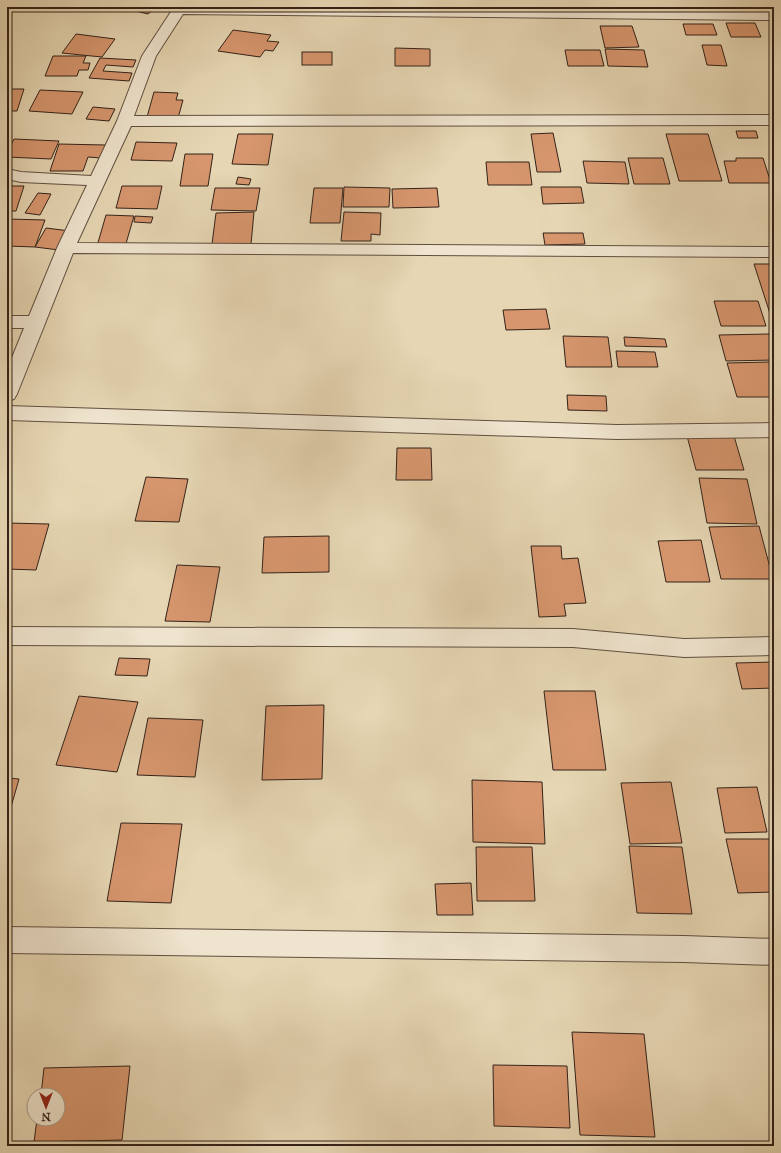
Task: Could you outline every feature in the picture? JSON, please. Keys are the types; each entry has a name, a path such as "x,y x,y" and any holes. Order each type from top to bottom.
{"street":[{"path":"7,394 66,248 125,121 149,56 180,8 774,16"},
{"path":"125,121 774,120"},
{"path":"7,174 21,177 97,181"},
{"path":"66,248 774,252"},
{"path":"7,322 36,322"},
{"path":"7,413 617,432 774,430"},
{"path":"7,636 573,638 684,648 774,646"},
{"path":"7,940 684,949 774,952"}],"building":[{"path":"156,7 148,14 123,8"},
{"path":"726,23 755,23 761,37 731,37"},
{"path":"683,24 713,24 717,35 686,35"},
{"path":"600,26 632,26 639,47 605,48"},
{"path":"233,30 271,35 267,41 279,42 273,51 265,50 260,57 218,51"},
{"path":"76,34 115,39 102,57 62,53"},
{"path":"702,45 721,45 727,66 707,65"},
{"path":"395,48 430,49 430,66 395,66"},
{"path":"605,49 644,50 648,67 608,66"},
{"path":"565,50 600,50 604,66 568,66"},
{"path":"302,52 332,52 332,65 302,65"},
{"path":"53,56 86,56 83,63 90,63 88,70 79,70 77,76 45,76"},
{"path":"100,58 136,60 133,67 106,65 103,71 132,73 129,81 89,78"},
{"path":"7,89 24,89 17,111 7,111"},
{"path":"40,90 83,92 72,114 29,111"},
{"path":"154,92 178,93 176,100 183,100 178,118 147,117"},
{"path":"93,107 115,109 109,121 86,119"},
{"path":"736,131 756,131 758,138 738,138"},
{"path":"553,133 561,172 537,172 531,134"},
{"path":"238,134 273,134 268,165 232,164"},
{"path":"666,134 708,134 722,181 679,181"},
{"path":"14,139 59,141 51,159 7,157 7,153"},
{"path":"136,142 177,143 172,161 131,160"},
{"path":"59,144 105,145 101,158 88,157 83,171 50,171"},
{"path":"185,154 213,154 208,186 180,186"},
{"path":"628,158 663,158 670,184 634,184"},
{"path":"736,158 763,158 771,183 729,183 724,161 736,161"},
{"path":"583,161 625,162 629,184 587,183"},
{"path":"486,162 529,162 532,185 488,185"},
{"path":"238,177 251,179 249,185 236,184"},
{"path":"7,186 24,186 16,211 7,211"},
{"path":"122,186 162,186 157,209 116,208"},
{"path":"344,187 390,188 389,207 343,207"},
{"path":"541,187 581,187 584,203 543,204"},
{"path":"215,188 260,188 256,211 211,210"},
{"path":"314,188 343,188 340,223 310,223"},
{"path":"437,188 439,207 393,208 392,189"},
{"path":"38,193 51,194 40,215 25,213"},
{"path":"254,212 251,244 212,244 216,213"},
{"path":"344,212 381,213 380,235 371,234 371,241 341,241"},
{"path":"106,215 134,216 125,247 97,246"},
{"path":"135,216 153,217 151,223 134,222"},
{"path":"7,219 45,220 35,247 7,246"},
{"path":"46,228 70,231 59,250 35,247"},
{"path":"543,233 583,233 585,244 545,245"},
{"path":"754,264 774,264 774,326"},
{"path":"714,301 758,301 766,326 721,326"},
{"path":"546,309 550,329 506,330 503,310"},
{"path":"769,334 774,350 774,360 726,361 719,335"},
{"path":"563,336 608,337 612,367 566,367"},
{"path":"624,337 665,339 667,347 625,346"},
{"path":"7,339 12,339 7,360"},
{"path":"616,351 655,352 658,367 618,367"},
{"path":"770,362 774,374 774,397 737,397 727,363"},
{"path":"567,395 606,396 607,411 568,410"},
{"path":"687,436 734,436 744,470 696,470"},
{"path":"397,448 431,448 432,480 396,480"},
{"path":"146,477 188,479 179,522 135,521"},
{"path":"699,478 747,479 757,524 707,523"},
{"path":"7,523 49,524 36,570 7,569"},
{"path":"759,526 773,579 721,579 709,527"},
{"path":"329,536 329,572 262,573 264,537"},
{"path":"701,540 710,582 666,582 658,541"},
{"path":"531,546 561,546 562,559 578,558 586,603 564,604 566,616 539,617"},
{"path":"177,565 220,567 210,622 165,621"},
{"path":"119,658 150,659 147,676 115,675"},
{"path":"774,662 774,688 742,689 736,663"},
{"path":"544,691 595,691 606,770 553,770"},
{"path":"79,696 138,702 117,772 56,765"},
{"path":"324,705 322,779 262,780 266,706"},
{"path":"148,718 203,720 195,777 137,775"},
{"path":"7,778 19,779 7,821"},
{"path":"472,780 542,782 545,844 473,842"},
{"path":"671,782 682,843 630,844 621,783"},
{"path":"757,787 767,832 725,833 717,788"},
{"path":"121,823 182,824 171,903 107,901"},
{"path":"726,839 772,839 774,849 774,892 738,893"},
{"path":"629,846 682,847 692,914 637,913"},
{"path":"476,847 532,847 535,901 477,901"},
{"path":"471,883 473,915 437,915 435,884"},
{"path":"572,1032 644,1034 655,1137 580,1135"},
{"path":"493,1065 567,1066 570,1128 494,1126"},
{"path":"130,1066 122,1140 34,1142 36,1127 66,1127 66,1087 42,1087 44,1068"}]}
